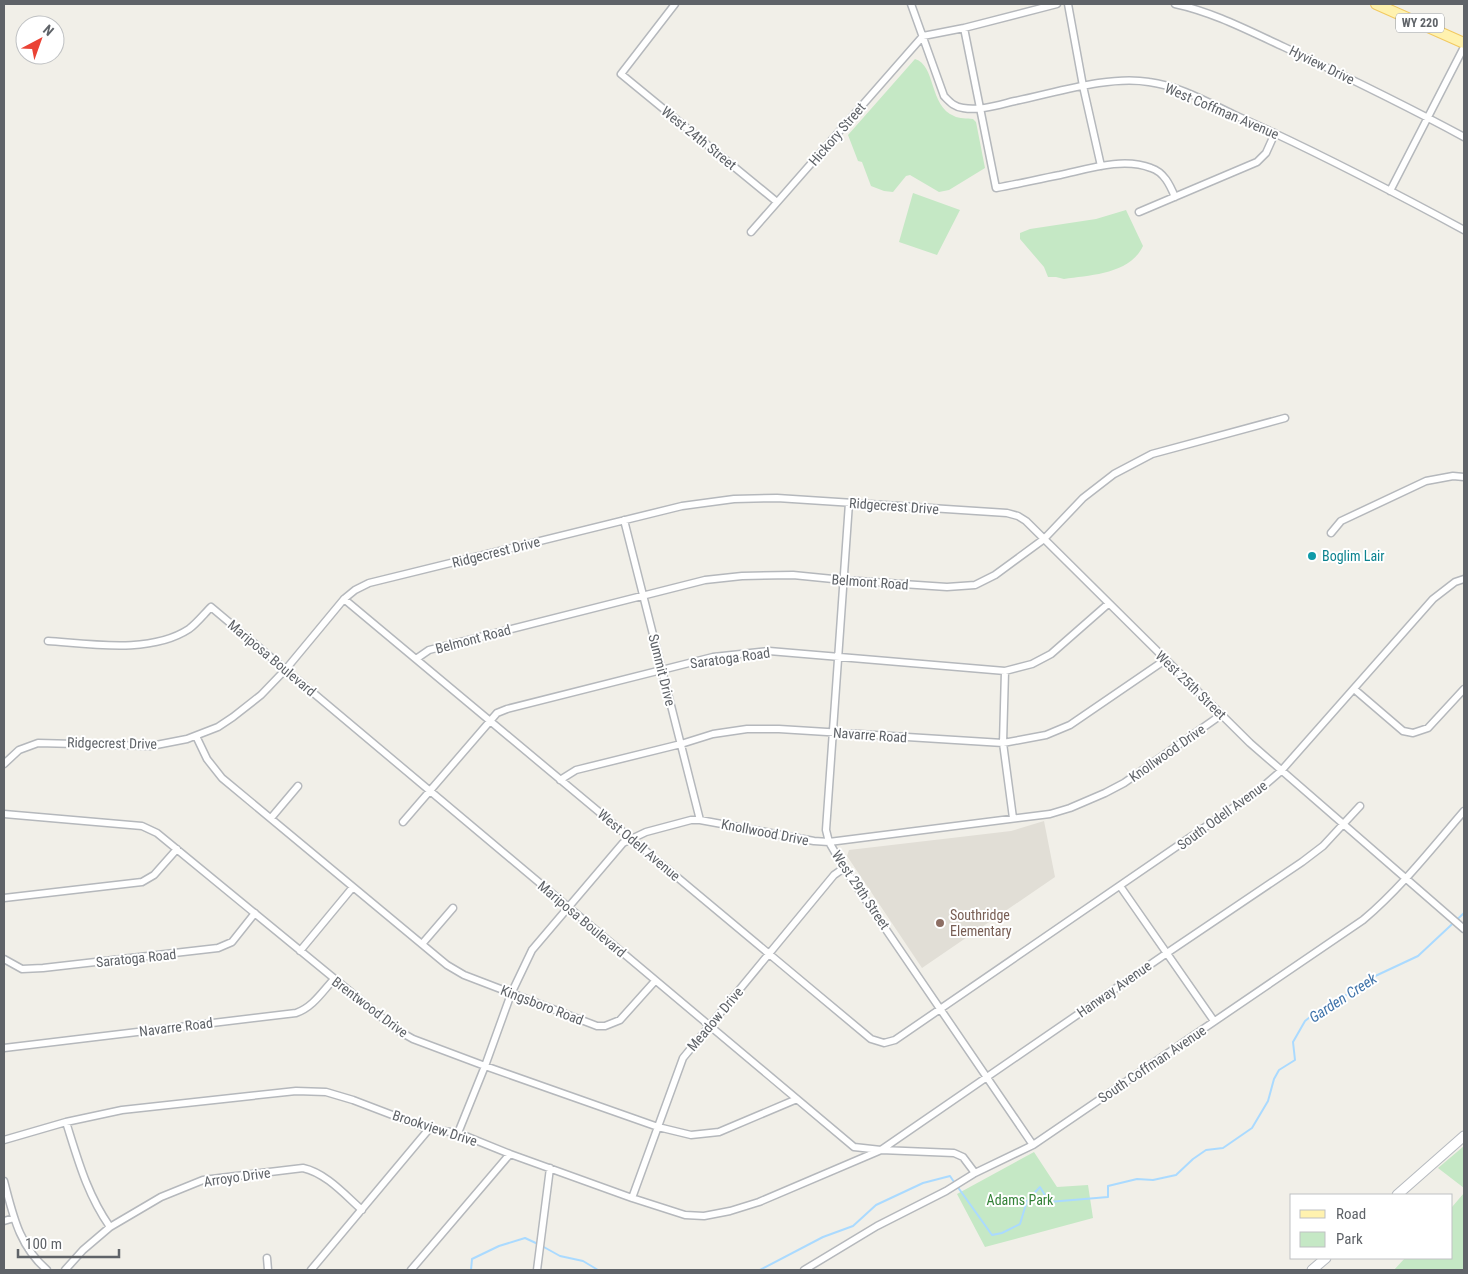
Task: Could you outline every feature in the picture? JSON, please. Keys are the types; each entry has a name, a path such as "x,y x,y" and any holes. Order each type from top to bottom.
{"main road":[{"name":"WY 220","path":"1376,4 1464,43"},
{"path":"1398,1194 1464,1136"},
{"path":"1312,1270 1325,1259"}],"street":[{"name":"West 24th Street","path":"675,4 621,74 777,202"},
{"name":"West Coffman Avenue","path":"911,4 944,96 952,104 960,108 979,109 1083,86 1128,80 1150,82 1170,87 1195,97 1275,133 1464,230"},
{"path":"923,36 964,28 1057,4"},
{"path":"1068,4 1083,86 1101,166"},
{"name":"Hyview Drive","path":"1175,4 1192,7 1241,27 1327,67 1464,138"},
{"path":"964,28 996,188 1101,166 1130,163 1152,168 1163,175 1175,197"},
{"name":"Hickory Street","path":"751,232 923,36"},
{"path":"1390,191 1464,47"},
{"path":"1139,212 1257,162 1266,153 1275,133"},
{"name":"Belmont Road","path":"416,659 429,650 705,580 742,576 793,575 947,587 975,585 995,575 1044,539 1083,498 1114,474 1152,454 1285,418"},
{"path":"1331,534 1341,521 1426,481 1453,476 1464,477"},
{"name":"Ridgecrest Drive","path":"4,764 20,750 38,743 151,746 196,736 218,727 260,695 286,669 344,599 355,590 369,583 682,506 734,499 777,498 1007,513 1018,516 1026,521 1044,539"},
{"name":"West 29th Street","path":"849,503 826,830 829,842 844,868 988,1076 1033,1145"},
{"name":"Summit Drive","path":"624,520 700,820"},
{"name":"West 25th Street","path":"1044,539 1221,715 1281,771 1464,929"},
{"name":"South Odell Avenue","path":"941,1008 1259,790 1281,771 1432,600 1455,582 1464,579"},
{"name":"West Odell Avenue","path":"344,599 872,1039 884,1043 895,1040 941,1008"},
{"name":"Saratoga Road","path":"403,822 497,713 507,709 713,657 769,651 1005,671 1032,664 1050,654 1108,604"},
{"name":"Mariposa Boulevard","path":"48,641 116,646 162,642 189,629 211,607 654,981 854,1147 954,1154 963,1157 975,1173"},
{"name":"Navarre Road","path":"560,780 576,770 681,744 713,734 747,729 779,729 1003,743 1046,735 1070,725 1165,660"},
{"path":"1005,671 1003,743 1013,818"},
{"path":"1354,689 1403,730 1413,733 1428,728 1464,689"},
{"name":"Knollwood Drive","path":"458,1133 511,994 532,950 622,843 646,832 691,820 829,842 1050,814 1070,808 1124,783 1221,715"},
{"name":"Kingsboro Road","path":"196,736 202,751 214,770 422,944 464,975 597,1026 605,1026 620,1020 654,981"},
{"path":"271,818 298,786"},
{"path":"1344,824 1360,806"},
{"name":"South Coffman Avenue","path":"804,1270 877,1226 946,1191 975,1173 1033,1145 1363,920 1406,878 1464,811"},
{"name":"Brentwood Drive","path":"4,814 142,826 157,833 397,1030 413,1039 485,1066 658,1127 690,1135 719,1132 797,1099"},
{"name":"Hanway Avenue","path":"880,1150 1302,862 1323,846 1344,824"},
{"path":"4,898 142,882 154,875 176,849"},
{"name":"Meadow Drive","path":"632,1198 683,1058 834,875 844,868"},
{"path":"1120,886 1214,1022"},
{"path":"300,951 353,887"},
{"path":"422,944 453,908"},
{"name":"Saratoga Road","path":"4,960 22,969 43,968 218,948 232,942 256,913"},
{"name":"Navarre Road","path":"4,1048 296,1013 305,1010 311,1005 334,979"},
{"name":"Brookview Drive","path":"4,1140 66,1122 122,1110 296,1091 326,1092 353,1100 429,1129 458,1133 632,1198 684,1214 704,1216 730,1211 759,1202 880,1150"},
{"path":"66,1122 87,1188 97,1209 110,1227"},
{"path":"313,1270 429,1129"},
{"path":"411,1270 510,1154"},
{"name":"Arroyo Drive","path":"65,1270 83,1250 110,1227 160,1197 204,1180 303,1168 313,1170 362,1210"},
{"path":"537,1270 550,1168"},
{"path":"4,1181 14,1218 25,1245 38,1263 47,1270"},
{"path":"4,1221 14,1218"},
{"path":"267,1258 268,1270"}],"shaded area":[{"name":"Southridge Elementary","path":"1044,821 1055,877 922,968 847,856 849,850 1011,831"}],"green space":[{"path":"915,59 922,63 926,69 940,104 946,111 956,117 973,119 976,122 985,168 949,190 939,192 910,175 906,176 893,192 884,191 871,186 862,162 858,161 848,135"},
{"path":"913,193 960,210 937,255 899,242"},
{"path":"1126,210 1143,246 1129,262 1109,272 1064,279 1048,277 1044,267 1020,239 1020,233 1030,229 1096,219"},
{"path":"1464,1146 1464,1188 1438,1168"},
{"name":"Adams Park","path":"1034,1152 1057,1187 1088,1185 1093,1218 985,1247 957,1194"},
{"path":"1464,1193 1464,1270 1394,1270 1404,1259 1453,1259 1453,1206"}],"waterway":[{"name":"Garden Creek","path":"957,1186 992,1235 1002,1233 1020,1224 1027,1201 1040,1187 1049,1202 1108,1197 1108,1186 1137,1179 1153,1180 1176,1175 1206,1150 1223,1148 1252,1128 1268,1101 1274,1079 1279,1070 1295,1060 1293,1042 1305,1021 1320,1009 1346,995 1371,978 1418,956 1464,913"},
{"name":"Garden Creek","path":"760,1270 823,1237 853,1226 876,1205 923,1183 950,1176 954,1182"},
{"name":"Garden Creek","path":"471,1270 472,1259 499,1246 525,1238 538,1244"},
{"name":"Garden Creek","path":"542,1246 560,1256 583,1261 598,1270"}],"place":[{"name":"Boglim Lair","path":"1312,556"},
{"name":"Southridge Elementary","path":"940,923"}]}
